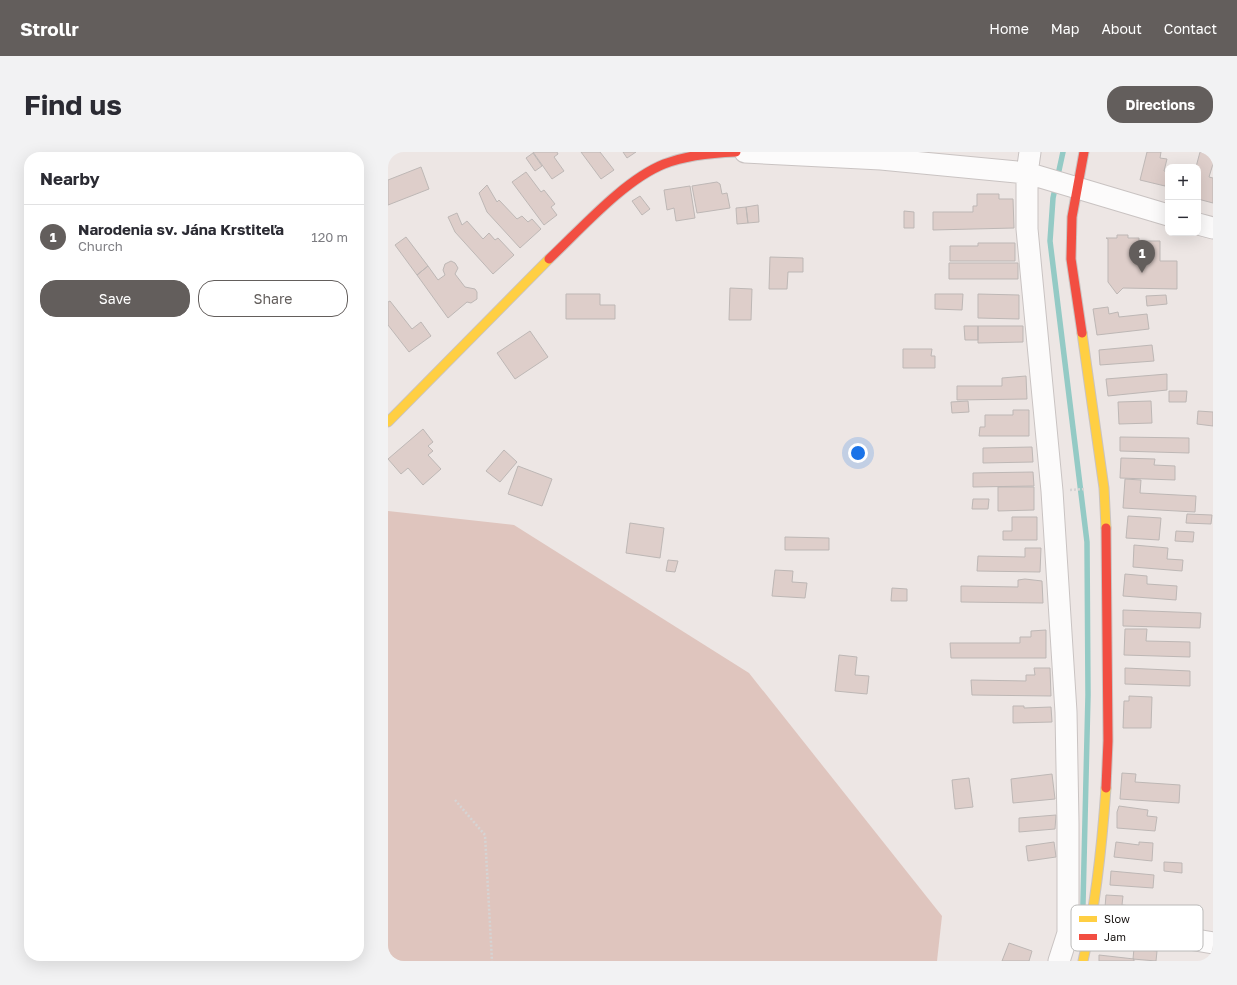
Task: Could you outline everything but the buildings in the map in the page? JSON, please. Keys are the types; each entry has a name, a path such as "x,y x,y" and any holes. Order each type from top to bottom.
{"street":[{"path":"388,422 529,278 626,187 664,164 703,154 736,152"},
{"path":"745,152 881,159 1026,173 1165,213"},
{"path":"1030,152 1026,173 1027,229 1052,491 1066,712 1068,934 1059,961"},
{"path":"1084,152 1071,185 1071,259 1104,488 1108,553 1108,741 1103,834 1094,905"},
{"path":"1201,225 1213,228"},
{"path":"1203,941 1213,943"},
{"path":"1083,961 1085,951"}],"path":[{"path":"1052,491 1104,488"},
{"path":"455,800 485,835 492,961"}],"shaded area":[{"path":"388,511 514,525 749,673 942,916 937,961 388,961"}],"waterway":[{"path":"1063,152 1053,198 1050,241 1087,542 1088,695 1083,904"}],"traffic: slow":[{"path":"388,422 549,259"},
{"path":"1082,333 1104,488 1106,528"},
{"path":"1094,905 1103,831 1106,788"},
{"path":"1083,961 1085,951"}],"traffic: jam":[{"path":"549,259 618,193 649,171 682,158 736,152"},
{"path":"1082,333 1071,259 1072,217 1084,152"},
{"path":"1106,528 1108,741 1106,788"}],"place":[{"name":"Narodenia sv. Jána Krstiteľa","path":"1142,273"}]}
